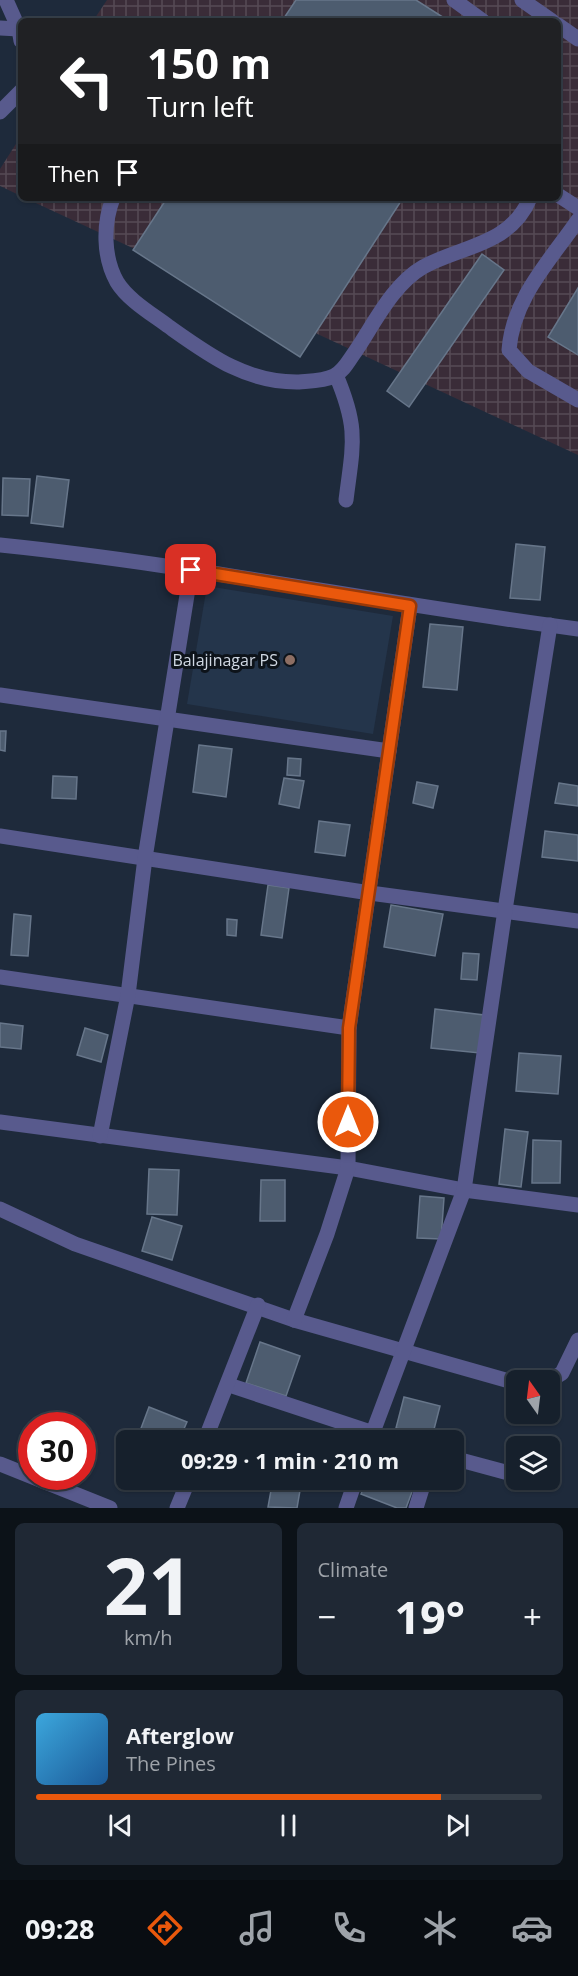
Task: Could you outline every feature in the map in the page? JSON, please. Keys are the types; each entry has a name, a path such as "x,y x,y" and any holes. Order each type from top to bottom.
{"street":[{"path":"6,0 18,30"},
{"path":"454,0 479,18"},
{"path":"522,0 548,18"},
{"path":"561,27 578,39"},
{"path":"0,28 18,34"},
{"path":"0,112 18,94"},
{"path":"561,197 578,208"},
{"path":"112,201 107,213 106,250 117,282 144,308 220,363 257,378 303,382 336,375 405,281 423,268 489,242 513,223 528,201"},
{"path":"578,220 520,302 511,327 509,350 528,371 578,400"},
{"path":"336,375 350,407 354,439 346,500"},
{"path":"0,545 94,555 410,606 578,629"},
{"path":"100,1136 128,995 145,858 191,570"},
{"path":"294,1320 327,1234 348,1168 349,1028 410,606"},
{"path":"373,1430 464,1190 550,626"},
{"path":"0,695 389,751"},
{"path":"0,836 370,893 578,921"},
{"path":"0,976 349,1028"},
{"path":"0,1122 348,1168 464,1190 578,1205"},
{"path":"0,1209 75,1244 258,1305 294,1320 506,1380"},
{"path":"210,1430 258,1305"},
{"path":"560,1374 578,1340"},
{"path":"229,1385 354,1430"},
{"path":"464,1461 506,1472"},
{"path":"0,1464 110,1508"},
{"path":"177,1508 184,1490"},
{"path":"346,1508 352,1490"},
{"path":"416,1508 422,1490"}],"shaded area":[{"path":"107,0 578,0 578,455 31,201 561,201 561,18 95,18"},
{"path":"18,141 18,195 0,186 0,169"},
{"name":"Balajinagar PS","path":"207,586 393,616 373,734 187,704"}],"building":[{"path":"296,0 416,0 444,18 284,18"},
{"path":"165,201 401,201 300,357 133,250"},
{"path":"482,254 504,270 409,407 387,391"},
{"path":"578,288 578,355 548,337"},
{"path":"37,476 69,480 63,527 31,523"},
{"path":"3,478 30,479 28,516 2,515"},
{"path":"516,544 545,547 540,600 510,598"},
{"path":"430,624 463,627 457,690 423,687"},
{"path":"0,731 6,731 5,751 0,750"},
{"path":"199,745 232,749 226,797 193,792"},
{"path":"288,758 301,759 300,776 287,775"},
{"path":"53,776 77,777 76,799 52,798"},
{"path":"284,778 304,781 299,808 279,804"},
{"path":"417,782 438,786 433,808 413,803"},
{"path":"559,783 578,786 578,806 555,803"},
{"path":"319,821 350,825 345,856 315,852"},
{"path":"545,831 578,835 578,861 542,857"},
{"path":"268,885 289,888 282,938 261,935"},
{"path":"391,905 443,914 435,956 384,947"},
{"path":"14,914 31,916 28,956 11,955"},
{"path":"227,919 237,920 236,936 227,935"},
{"path":"463,953 479,954 477,980 461,979"},
{"path":"435,1009 484,1015 480,1053 431,1048"},
{"path":"0,1023 23,1026 21,1049 0,1047"},
{"path":"85,1028 108,1035 101,1062 77,1055"},
{"path":"519,1053 561,1056 558,1094 516,1091"},
{"path":"505,1129 528,1132 521,1187 499,1184"},
{"path":"533,1140 561,1141 560,1183 532,1183"},
{"path":"149,1169 179,1170 177,1215 147,1214"},
{"path":"261,1180 285,1180 285,1221 260,1221"},
{"path":"420,1196 444,1198 441,1239 417,1238"},
{"path":"152,1217 182,1226 172,1260 142,1251"},
{"path":"260,1342 300,1356 286,1396 246,1383"},
{"path":"404,1397 440,1406 434,1430 396,1428"},
{"path":"149,1407 187,1422 183,1430 140,1430"},
{"path":"271,1490 300,1490 297,1508 268,1507"},
{"path":"363,1490 413,1490 406,1508 397,1508 361,1494"}],"place":[{"name":"Balajinagar PS","path":"290,660"}],"route":[{"path":"191,570 410,606 349,1028 348,1122"}]}
